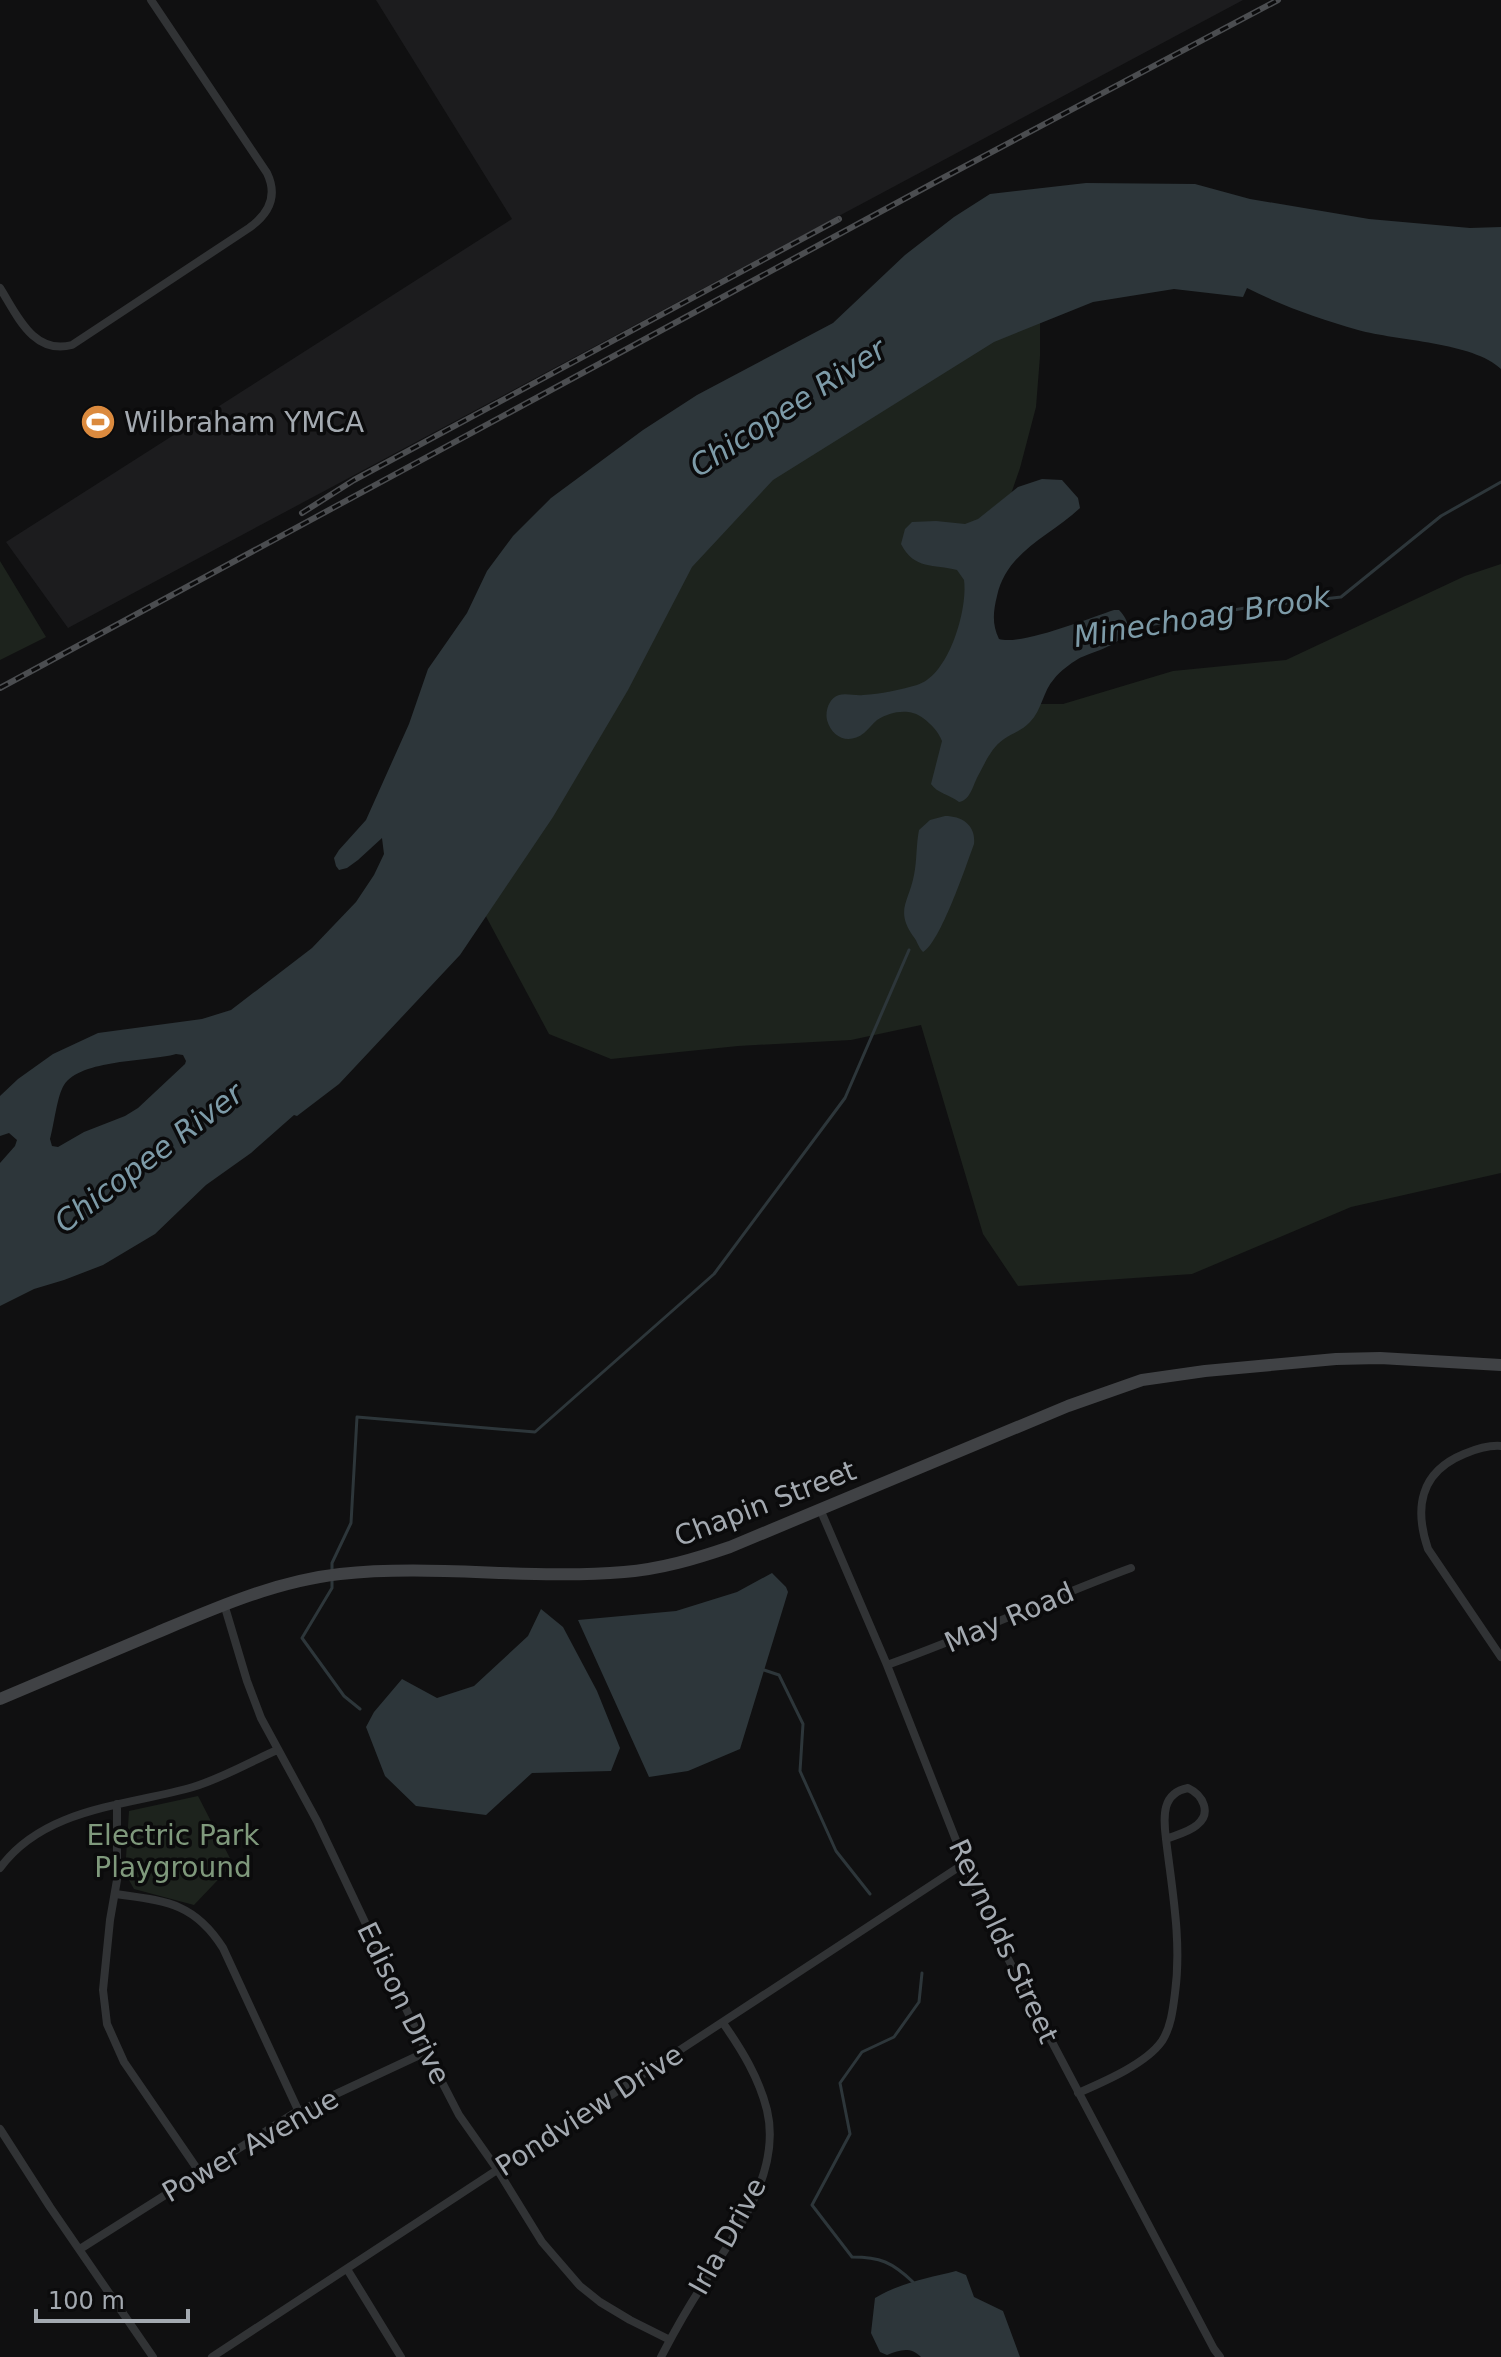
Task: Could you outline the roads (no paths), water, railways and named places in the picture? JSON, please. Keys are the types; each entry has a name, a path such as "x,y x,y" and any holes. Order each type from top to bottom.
{"main road":[{"name":"Chapin Street","path":"0,1699 224,1604 325,1576 419,1572 574,1574 649,1569 697,1559 1068,1406 1142,1380 1336,1359 1380,1358 1501,1365"}],"street":[{"path":"0,288 25,328 39,342 55,347 72,345 249,228 269,208 273,190 267,173 151,0"},
{"path":"1501,1446 1481,1448 1440,1467 1430,1479 1421,1501 1423,1533 1428,1549 1501,1657"},
{"name":"Reynolds Street","path":"820,1509 1004,1951 1153,2237 1220,2357"},
{"name":"May Road","path":"887,1665 1131,1568"},
{"name":"Edison Drive","path":"224,1604 261,1718 317,1821 459,2115 542,2242 580,2286 620,2314 670,2340"},
{"path":"0,1868 13,1852 46,1829 72,1817 209,1781 277,1750"},
{"path":"1078,2093 1141,2059 1163,2040 1169,2024 1178,1970 1178,1946 1166,1839 1166,1803 1172,1794 1188,1788 1198,1792 1205,1808 1198,1825 1166,1839"},
{"path":"117,1804 117,1880 103,1990 107,2024 124,2062 200,2173"},
{"name":"Pondview Drive","path":"212,2357 965,1863"},
{"path":"115,1894 188,1909 214,1933 299,2112"},
{"name":"Irla Drive","path":"661,2357 757,2191 768,2153 768,2112 760,2087 747,2059 723,2023"},
{"name":"Power Avenue","path":"80,2249 299,2112 426,2052"},
{"path":"0,2129 153,2357"},
{"path":"347,2269 401,2357"}],"water":[{"name":"Chicopee River","path":"1086,183 1195,184 1250,199 1369,219 1470,228 1501,227 1501,369 1472,353 1358,330 1287,306 1247,288 1243,297 1174,289 1093,302 994,342 773,480 692,567 628,690 553,817 460,955 339,1084 297,1116 294,1115 251,1153 206,1185 155,1234 103,1265 34,1289 0,1306 0,1163 17,1140 9,1133 0,1136 0,1096 53,1054 98,1033 202,1019 231,1010 312,948 356,902 374,875 384,854 382,838 347,868 339,870 334,858 366,820 409,724 428,669 467,613 487,571 513,536 551,498 643,430 697,395 833,323 905,255 990,194","holes":["183,1055 185,1064 138,1108 58,1147 52,1146 50,1139 59,1096 64,1085 73,1077 100,1066"]},
{"path":"1042,479 1062,480 1078,498 1080,508 1019,556 1010,567 1002,580 995,608 994,623 999,639 1038,635 1114,610 1119,610 1126,620 1127,629 1116,642 1078,659 1059,673 1034,717 996,746 969,795 959,802 931,784 942,741 923,718 906,712 888,714 858,737 847,739 837,735 829,726 827,709 839,695 890,692 917,685 938,669 954,640 963,607 964,580 957,570 925,564 912,558 901,544 905,529 912,522 965,524 978,519 1018,487"},
{"path":"945,816 967,823 973,832 974,844 944,920 930,946 923,952 908,927 904,912 914,875 919,830 930,820"},
{"path":"772,1573 788,1592 740,1749 688,1771 649,1777 578,1620 676,1611 737,1592"},
{"path":"541,1609 563,1627 597,1691 620,1748 611,1771 532,1773 486,1815 416,1806 385,1776 366,1727 374,1712 402,1679 437,1698 474,1686 528,1636"},
{"path":"956,2271 966,2275 974,2297 1003,2311 1020,2357 921,2357 909,2350 887,2355 880,2352 871,2333 875,2298 904,2285"}],"waterway":[{"name":"Minechoag Brook","path":"1126,629 1245,608 1341,597 1441,516 1501,482"},
{"name":"Minechoag Brook","path":"332,1571 332,1563 351,1523 357,1417 535,1432 714,1274 845,1098 909,950"},
{"name":"Minechoag Brook","path":"332,1578 332,1588 302,1638 344,1696 360,1709"},
{"name":"Minechoag Brook","path":"764,1670 779,1675 803,1724 800,1771 836,1851 870,1894"},
{"name":"Minechoag Brook","path":"913,2282 885,2262 852,2257 812,2205 850,2134 840,2083 862,2052 894,2037 919,2002 922,1973"}],"railway":[{"path":"0,688 1278,0"},
{"path":"302,513 354,480 839,219"}],"place":[{"name":"Wilbraham YMCA","path":"98,422"}],"park label":[{"name":"Electric Park Playground","path":"173,1851"}]}
